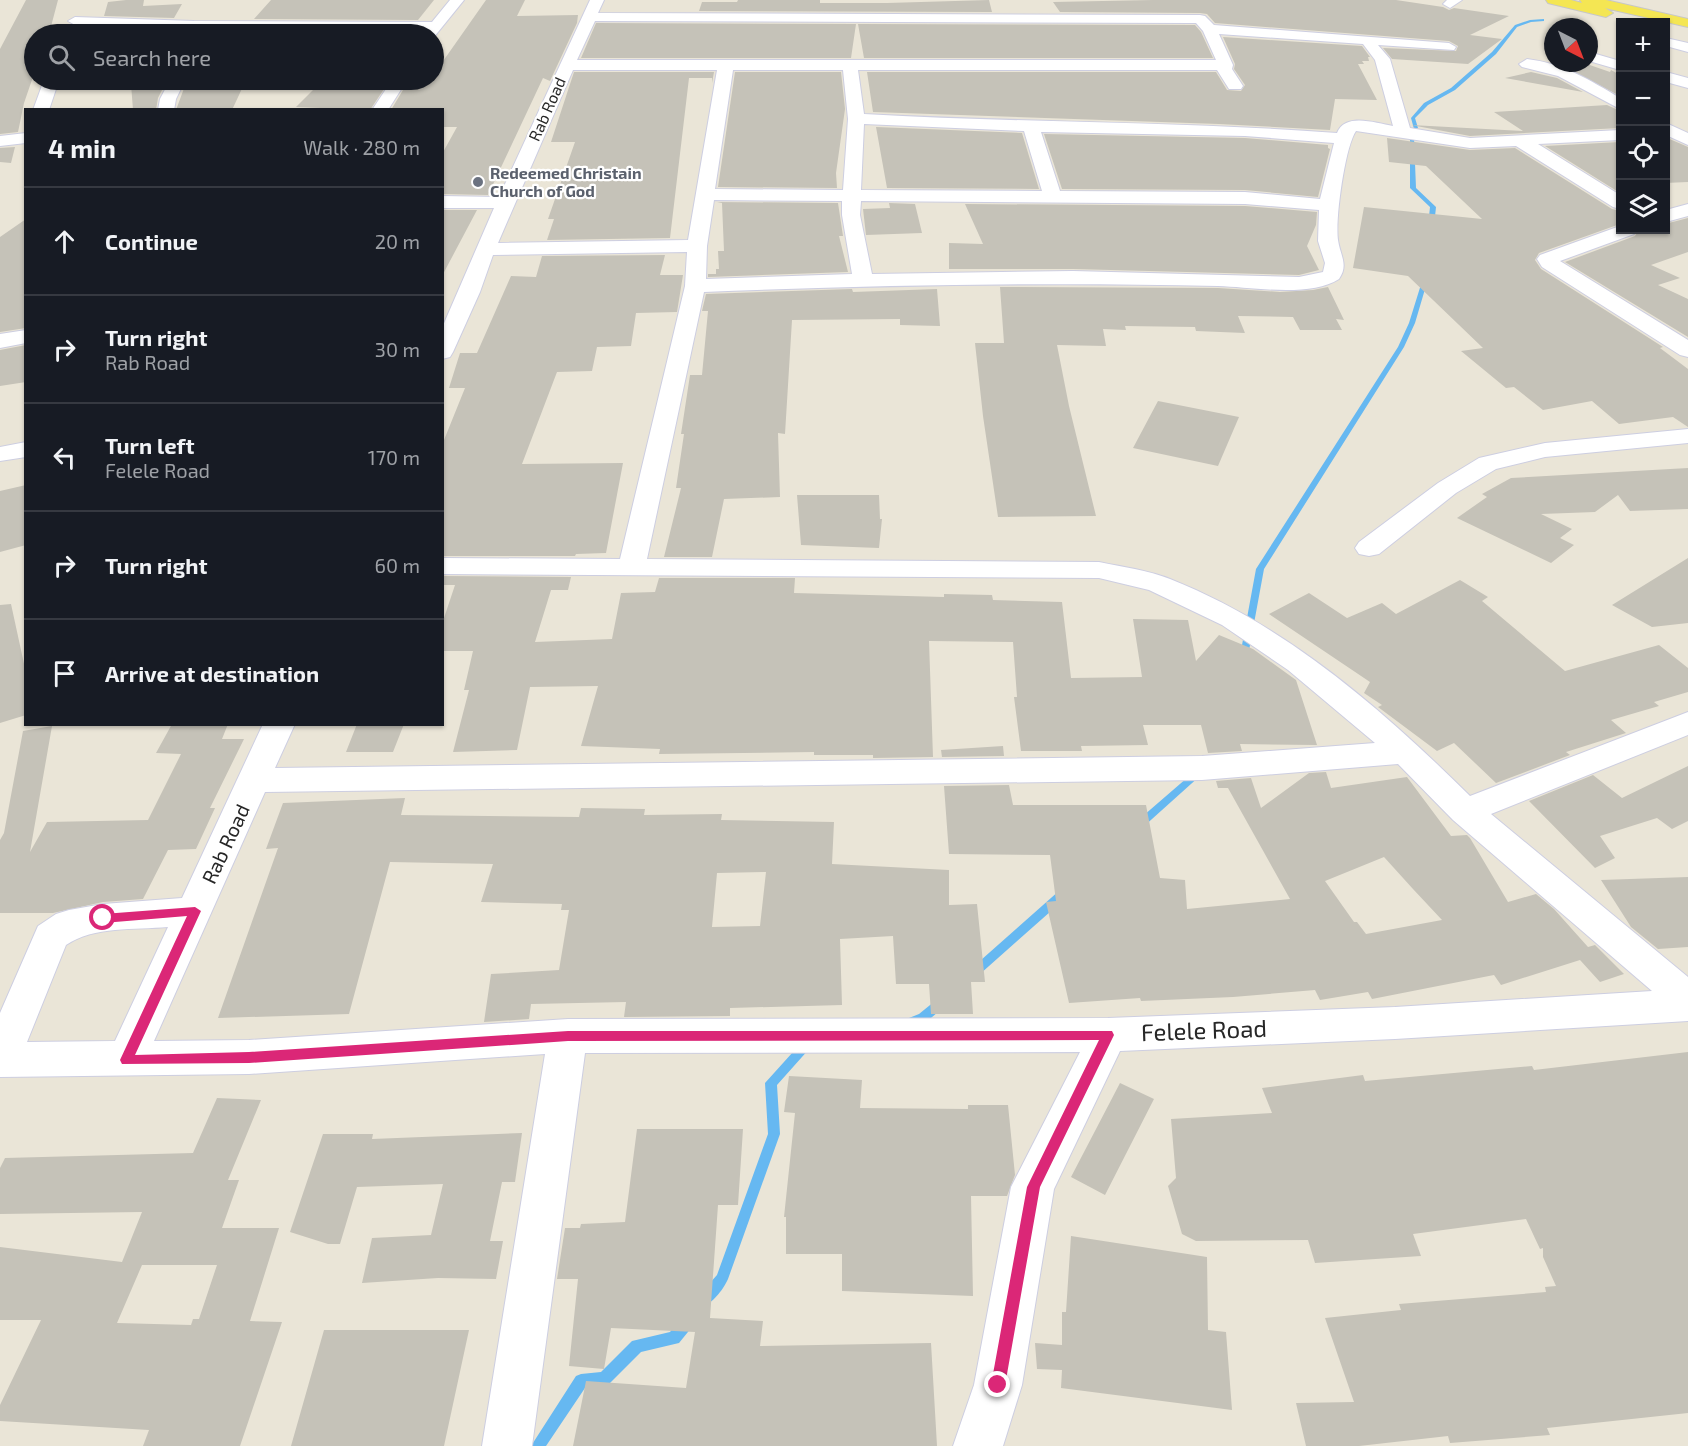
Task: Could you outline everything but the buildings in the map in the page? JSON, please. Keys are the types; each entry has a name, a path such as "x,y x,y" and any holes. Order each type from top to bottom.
{"main road":[{"path":"1553,0 1632,18"},
{"path":"1587,0 1677,29"}],"street":[{"path":"438,24 457,0"},
{"name":"Rab Road","path":"444,346 461,292 485,249 597,0"},
{"path":"588,17 1191,18 1204,21 1210,29 1225,65 1224,69 1235,86"},
{"path":"921,19 939,65"},
{"path":"74,22 104,24"},
{"path":"1210,29 1449,47"},
{"path":"1371,40 1370,45 1382,59 1403,132"},
{"path":"1670,43 1688,48"},
{"path":"1598,57 1616,59"},
{"path":"1670,57 1688,61"},
{"path":"632,566 695,286 697,246 726,64"},
{"path":"850,64 856,119 851,215 863,279"},
{"path":"1527,64 1560,70 1616,102"},
{"path":"567,65 1225,65"},
{"path":"1670,69 1688,74"},
{"path":"1670,78 1688,83"},
{"path":"42,108 48,90"},
{"path":"166,108 172,90"},
{"path":"381,108 393,90"},
{"path":"856,119 913,123 1245,130 1343,139"},
{"path":"1031,126 1053,195"},
{"path":"695,286 863,279 1104,278 1299,284 1324,280 1332,275 1335,263 1328,241 1328,205 1346,129 1352,126 1470,143 1616,135"},
{"path":"1673,130 1688,140"},
{"path":"0,141 24,138"},
{"path":"1522,142 1616,201"},
{"path":"705,194 1245,198 1328,205"},
{"path":"444,202 505,203"},
{"path":"1670,215 1688,210"},
{"path":"1616,234 1548,259 1549,263 1684,345"},
{"path":"485,249 697,246"},
{"path":"0,341 24,336"},
{"path":"1369,548 1447,488 1488,463 1545,450 1688,436"},
{"path":"0,454 24,449"},
{"path":"444,566 1099,570 1158,584 1232,619 1299,663 1406,752 1465,811 1688,999"},
{"path":"1465,811 1688,723"},
{"name":"Rab Road","path":"126,1060 256,780 278,726"},
{"path":"256,780 1202,768 1406,752"},
{"path":"0,1060 51,936 69,924 103,918 195,911"},
{"name":"Felele Road","path":"0,1060 249,1057 568,1036 1108,1035 1395,1023 1688,1005"},
{"path":"978,1446 998,1385 1034,1187 1108,1035"},
{"path":"507,1446 568,1036"}],"waterway":[{"path":"1416,128 1413,118 1426,104 1453,89 1494,53 1516,26 1530,21 1543,20"},
{"path":"1412,138 1413,188 1433,207 1431,226"},
{"path":"1244,656 1260,569 1401,347 1412,323 1425,279"},
{"path":"1139,825 1198,773"},
{"path":"976,971 1064,893"},
{"path":"913,1021 923,1018 939,1004"},
{"path":"705,1299 722,1279 774,1134 771,1083 806,1045"},
{"path":"538,1446 581,1381 604,1379 637,1346 674,1338 687,1322"}],"place":[{"name":"Redeemed Christain Church of God","path":"478,182"}],"route":[{"path":"103,918 195,911 126,1060 249,1057 568,1036 1108,1035 1034,1187 998,1385"}]}
